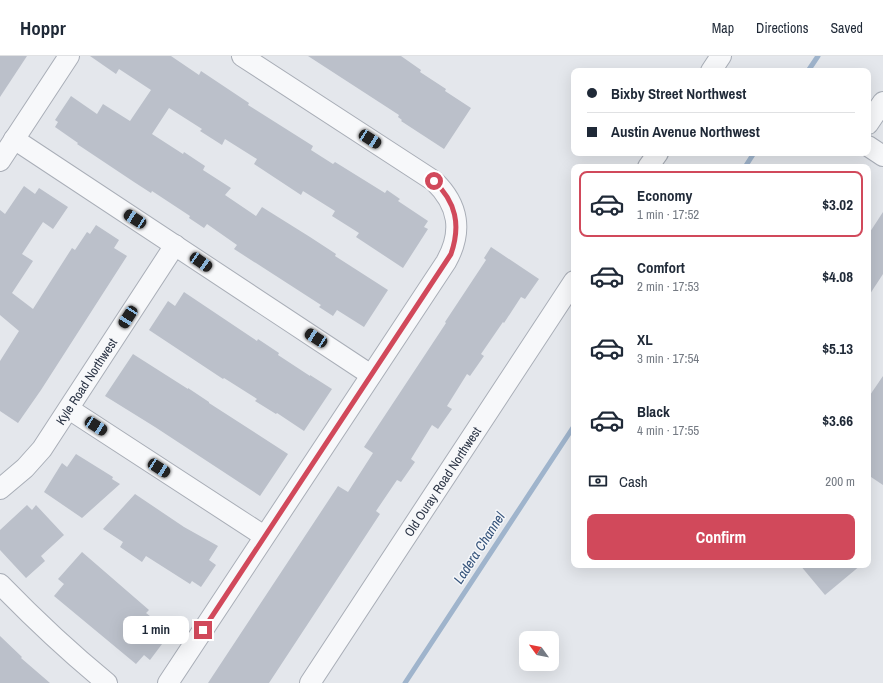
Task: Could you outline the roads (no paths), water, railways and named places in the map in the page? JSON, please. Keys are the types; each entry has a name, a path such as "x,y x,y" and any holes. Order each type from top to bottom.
{"street":[{"path":"0,160 69,56"},
{"path":"168,683 451,254 456,234 454,212 450,200 434,181 242,56"},
{"path":"713,68 721,56"},
{"path":"871,120 882,104"},
{"path":"14,139 371,375"},
{"path":"871,148 883,156"},
{"name":"Kyle Road Northwest","path":"0,489 34,460 42,450 175,245"},
{"name":"Old Ouray Road Northwest","path":"310,683 571,285"},
{"path":"69,409 264,536"},
{"path":"0,584 53,637 107,683"}],"waterway":[{"name":"Ladera Channel","path":"810,68 818,56"},
{"name":"Ladera Channel","path":"747,164 752,156"},
{"name":"Ladera Channel","path":"405,683 571,431"}]}
